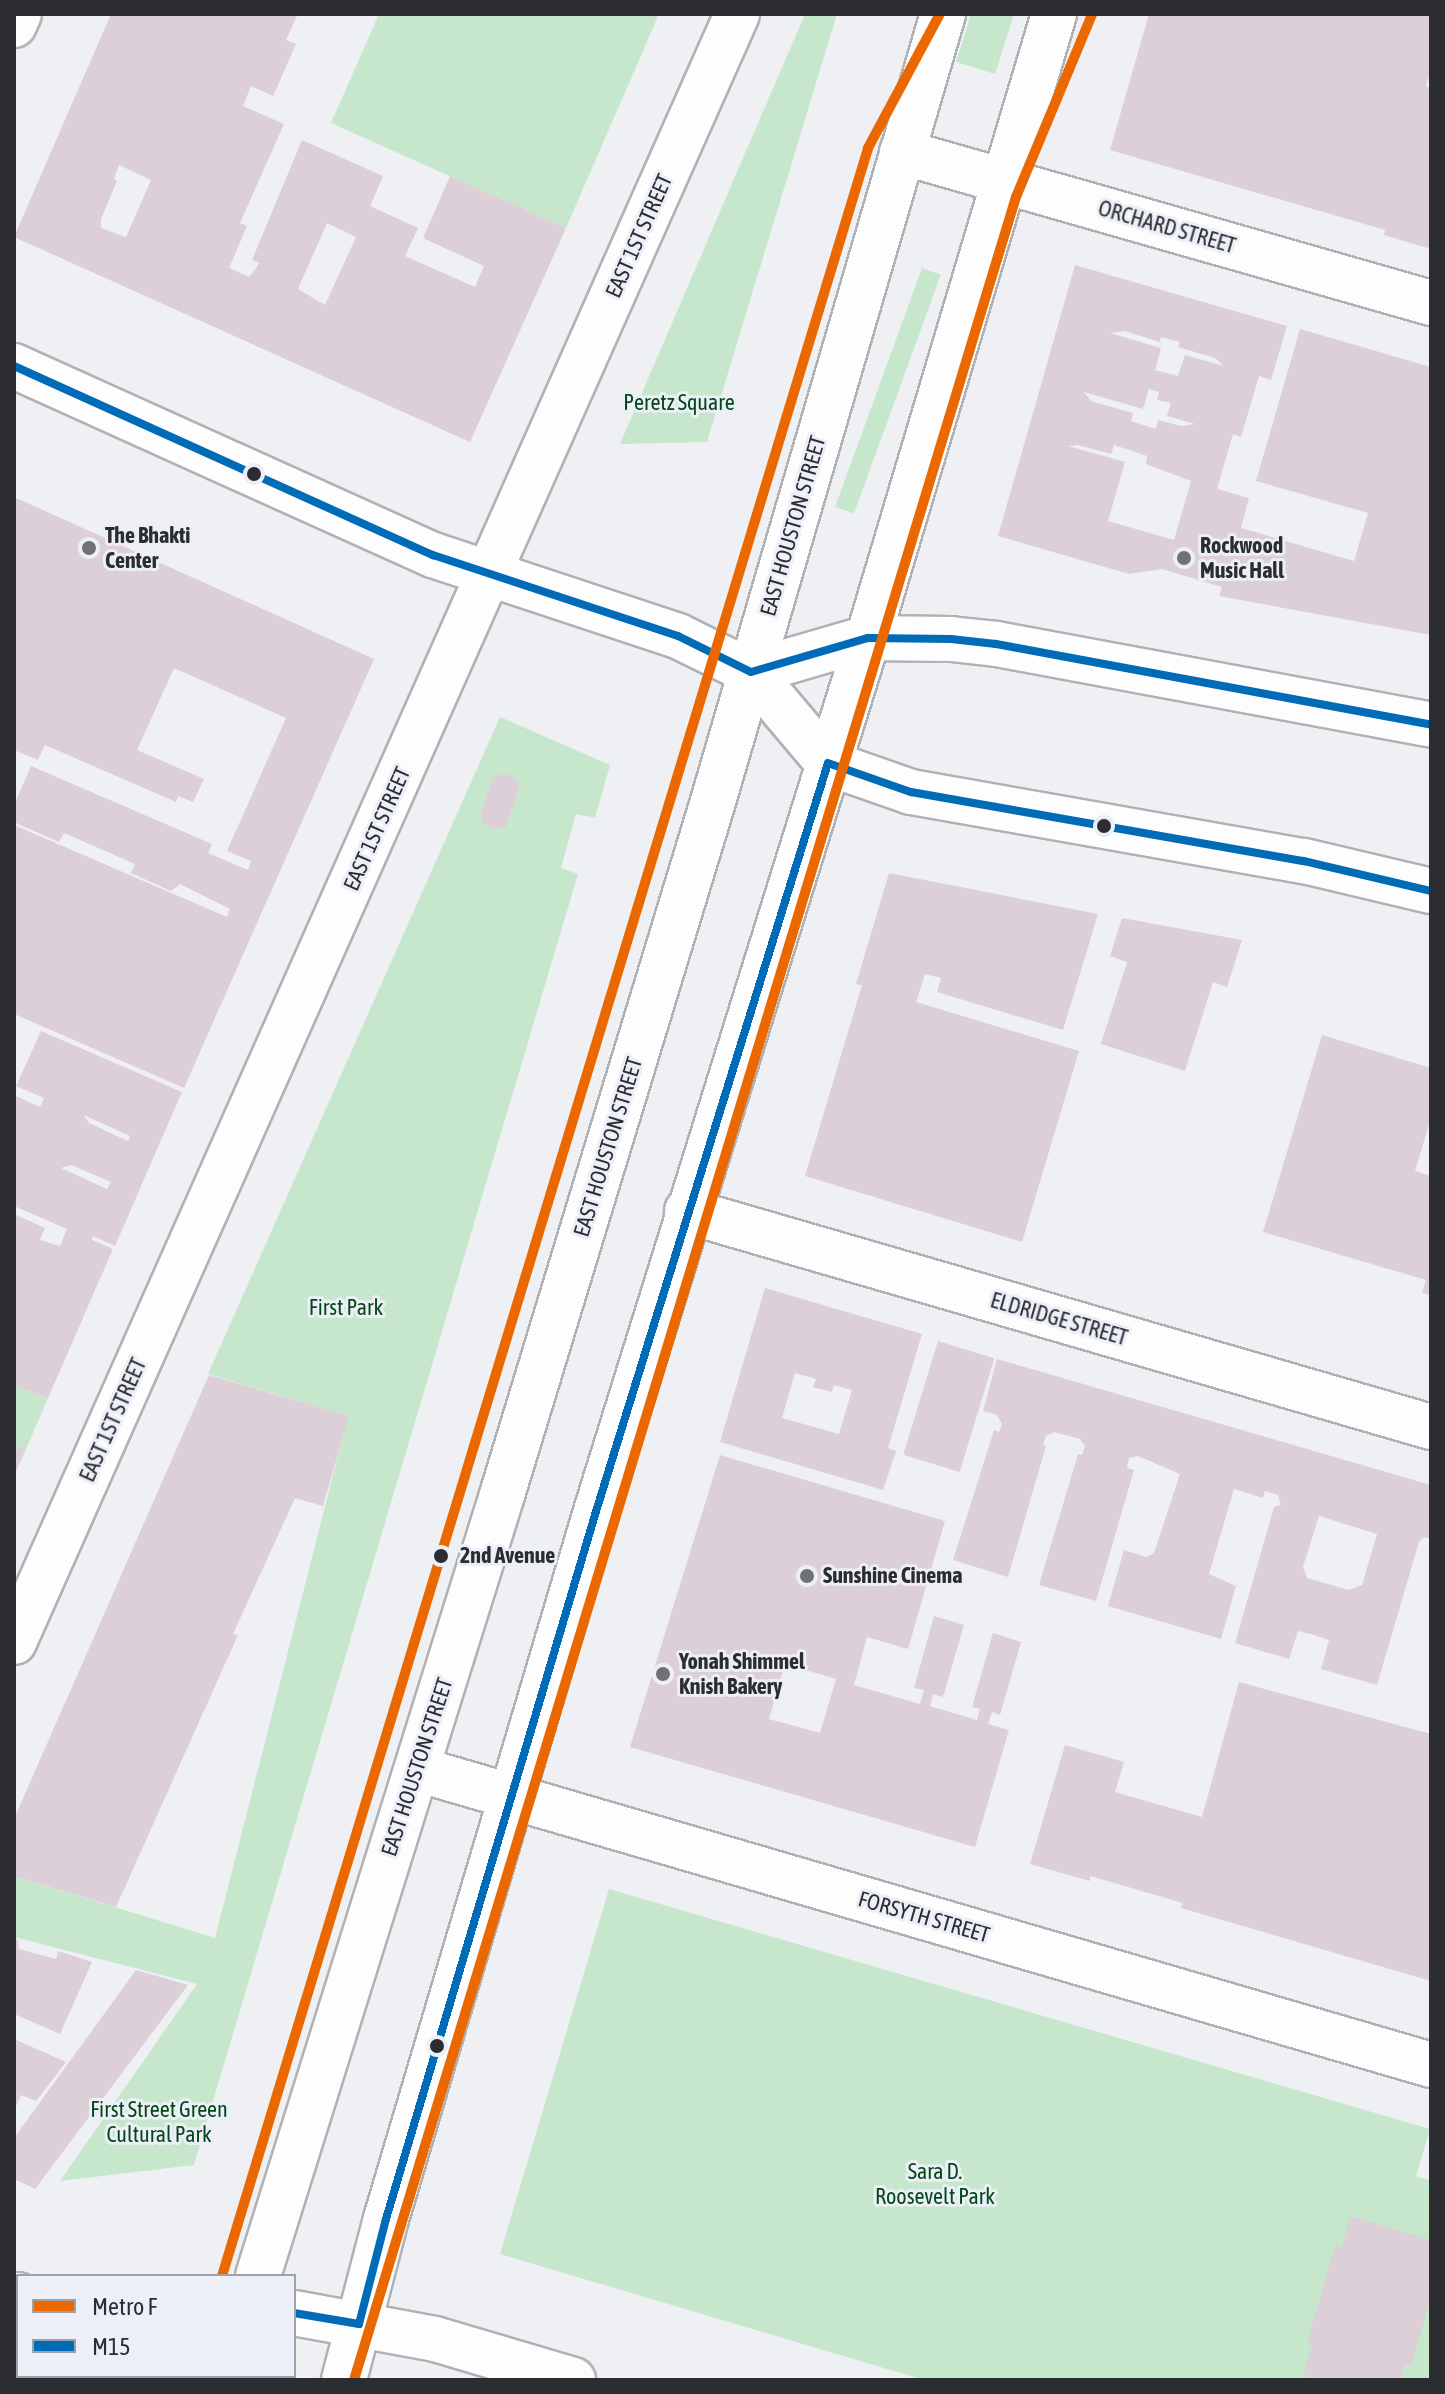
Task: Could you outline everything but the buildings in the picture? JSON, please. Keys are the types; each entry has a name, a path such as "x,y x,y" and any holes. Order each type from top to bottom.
{"main road":[{"path":"14,25 19,14"},
{"name":"EAST 1ST STREET","path":"14,1642 737,14"},
{"name":"EAST HOUSTON STREET","path":"259,2274 417,1769 751,672 943,14"},
{"path":"344,2380 386,2219 687,1211 868,638 1054,14"},
{"name":"ORCHARD STREET","path":"902,152 1431,303"},
{"path":"14,366 433,555 678,636 751,672 828,763 911,792 1304,861 1431,891"},
{"path":"751,672 868,638 951,639 996,644 1431,725"},
{"name":"ELDRIDGE STREET","path":"687,1211 1431,1427"},
{"name":"FORSYTH STREET","path":"417,1769 1431,2065"},
{"path":"296,2313 435,2339 573,2380"}],"green space":[{"path":"379,14 659,14 566,228 331,123"},
{"name":"Peretz Square","path":"805,14 837,14 707,442 620,444"},
{"path":"971,14 1014,14 995,74 956,62"},
{"path":"922,268 941,275 854,514 835,507"},
{"name":"First Park","path":"500,717 610,765 595,818 576,814 561,868 578,874 194,2165 60,2181 197,1984 14,1937 14,1876 215,1938 348,1416 208,1374"},
{"path":"14,1386 48,1398 26,1449 14,1445"},
{"name":"Sara D. Roosevelt Park","path":"609,1889 1430,2129 1416,2176 1431,2181 1431,2380 924,2380 500,2254"}],"metro line":[{"name":"F","path":"223,2274 868,148 940,14"},
{"name":"F","path":"354,2380 1016,197 1092,14"}],"transit line":[{"name":"M15","path":"14,366 433,555 678,636 751,672 868,638 951,639 996,644 1431,725"},
{"name":"M15","path":"296,2313 359,2324 386,2219 594,1518 828,763 911,792 1304,861 1431,891"}],"place":[{"name":"The Bhakti Center","path":"89,548"},
{"name":"Rockwood Music Hall","path":"1184,558"},
{"name":"2nd Avenue","path":"441,1556"},
{"name":"Sunshine Cinema","path":"807,1576"},
{"name":"Yonah Shimmel Knish Bakery","path":"663,1674"}],"park label":[{"name":"First Street Green Cultural Park","path":"159,2122"}]}
